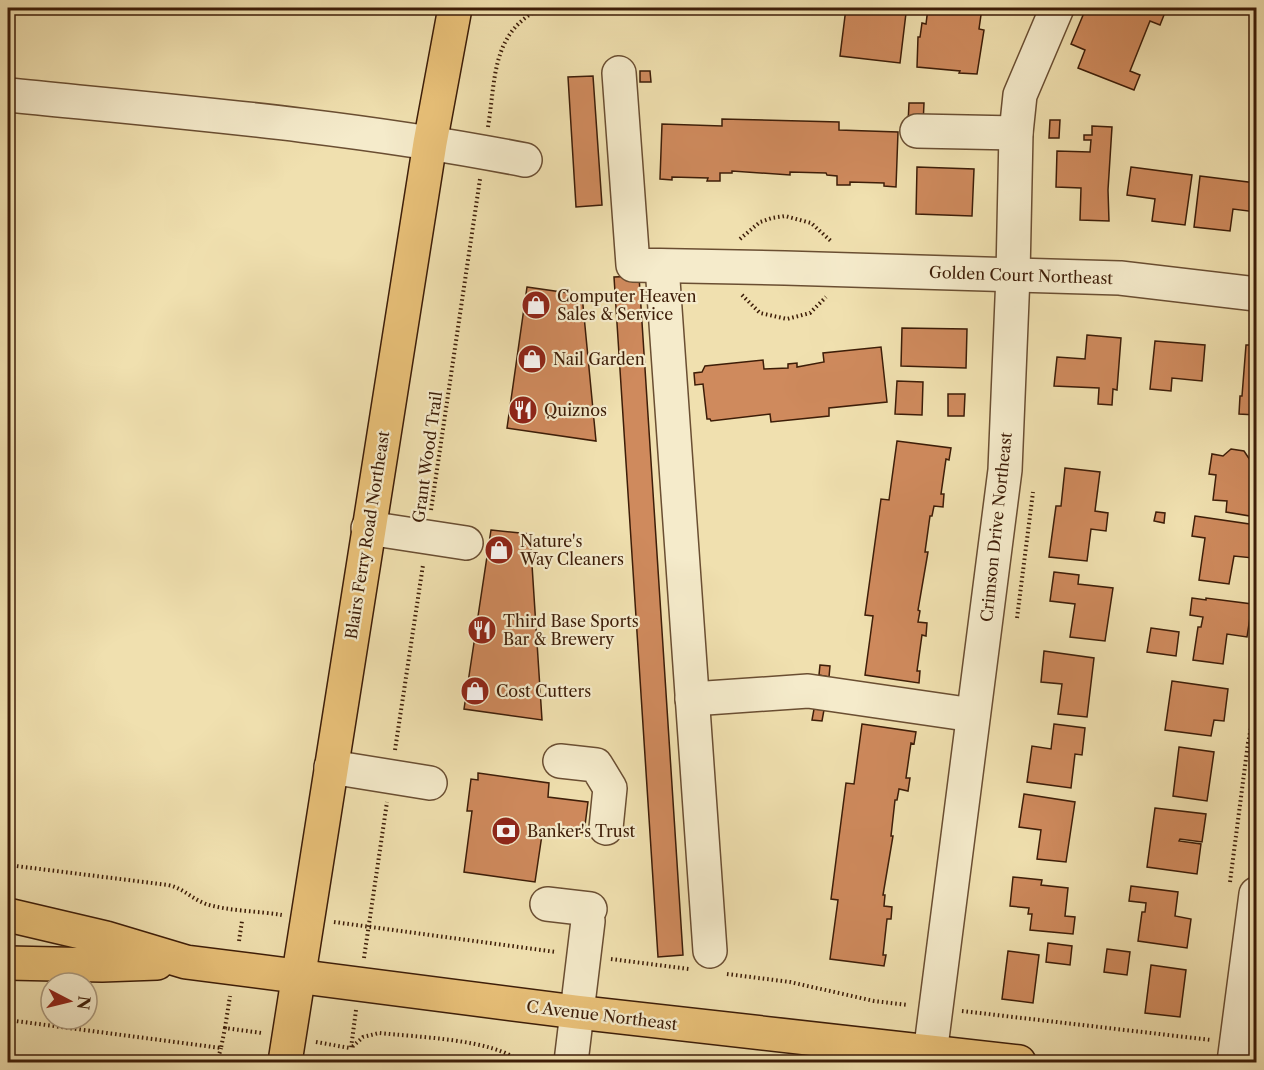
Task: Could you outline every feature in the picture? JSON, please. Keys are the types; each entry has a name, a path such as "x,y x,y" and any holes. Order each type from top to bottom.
{"main road":[{"name":"Blairs Ferry Road Northeast","path":"285,1062 430,143 455,8"},
{"name":"C Avenue Northeast","path":"8,915 106,938 186,962"},
{"name":"C Avenue Northeast","path":"8,963 102,965 186,962 930,1057 1019,1062"}],"street":[{"name":"Crimson Drive Northeast","path":"930,1057 1005,470 1016,133 1020,95 1057,8"},
{"name":"Golden Court Northeast","path":"619,74 633,266 1120,278 1257,294"},
{"path":"8,95 264,121 430,143 525,160"},
{"path":"917,130 1016,133"},
{"path":"662,266 710,965"},
{"path":"368,528 466,543"},
{"path":"692,699 808,692 974,715"},
{"path":"560,761 594,754 610,788 606,828"},
{"path":"331,766 430,783"},
{"path":"1226,1052 1243,891"},
{"path":"547,904 589,915 570,1062"}],"path":[{"name":"Grant Wood Trail","path":"541,8 519,21 508,34 500,50 369,927 584,956"},
{"path":"730,238 741,239 760,222 785,216 811,223 830,241 842,242"},
{"path":"731,294 742,295 760,313 787,319 810,313 825,297 836,298"},
{"path":"1243,891 1248,743 1257,702"},
{"path":"8,865 168,885 178,887 203,903 253,910"},
{"path":"584,956 710,965 874,1001 915,1006"},
{"path":"956,1010 1226,1052"},
{"path":"217,1062 227,1016"},
{"path":"8,1020 220,1048"},
{"path":"225,1028 243,1030"},
{"path":"351,1048 354,1029"},
{"path":"351,1048 363,1037 379,1033 488,1046 506,1052 520,1062"},
{"path":"340,1046 351,1048"}],"building":[{"path":"846,8 902,8 901,12 906,13 900,63 840,56"},
{"path":"928,8 982,8 979,29 984,30 977,74 917,67 918,37 920,37 922,23 926,24"},
{"path":"1086,8 1160,8 1166,10 1160,25 1150,21 1130,71 1140,75 1134,90 1078,68 1085,50 1071,44"},
{"path":"640,71 650,71 651,82 640,82"},
{"path":"593,76 602,205 576,207 568,77"},
{"path":"909,103 924,103 923,125 908,124"},
{"path":"722,119 839,122 839,130 898,132 896,187 884,186 884,183 850,182 850,185 837,185 837,176 826,173 790,172 790,175 732,171 732,173 720,173 720,181 707,181 708,178 660,179 662,124 722,126"},
{"path":"1050,120 1060,120 1059,138 1049,138"},
{"path":"1092,126 1112,127 1108,190 1109,221 1080,220 1081,188 1056,187 1057,151 1090,152 1091,140 1084,140 1084,135 1092,135"},
{"path":"917,167 974,169 972,216 916,214"},
{"path":"1131,167 1192,175 1185,225 1152,221 1155,199 1127,195"},
{"path":"1200,176 1256,183 1256,212 1233,209 1230,231 1194,227"},
{"path":"639,276 683,955 658,957 614,277"},
{"path":"527,287 582,295 596,441 507,428"},
{"path":"902,328 967,329 966,368 901,366"},
{"path":"1087,335 1121,338 1117,390 1113,389 1112,405 1098,404 1099,388 1054,386 1057,357 1085,359"},
{"path":"1155,341 1205,345 1202,381 1172,378 1171,391 1150,389"},
{"path":"1246,345 1256,345 1256,415 1239,414"},
{"path":"881,347 887,402 829,408 829,416 771,422 770,414 711,421 707,419 703,384 695,385 694,373 702,372 705,366 763,360 764,369 788,368 788,364 797,363 797,367 824,362 823,353"},
{"path":"897,381 923,382 922,415 895,414"},
{"path":"948,394 965,394 964,416 948,416"},
{"path":"897,441 951,448 949,460 946,459 941,494 944,494 943,507 934,506 932,516 930,516 925,552 928,552 918,622 927,623 926,636 922,635 917,671 920,671 919,683 865,675 873,616 865,615 881,499 889,500"},
{"path":"1231,449 1244,451 1250,460 1256,461 1256,517 1226,512 1227,501 1213,500 1216,475 1209,474 1212,454 1223,456"},
{"path":"1065,468 1100,472 1095,511 1108,513 1106,531 1091,529 1087,561 1049,557 1056,506 1061,506"},
{"path":"1156,512 1165,513 1164,523 1154,521"},
{"path":"1195,516 1256,525 1253,558 1234,556 1229,584 1199,580 1205,538 1192,536"},
{"path":"491,530 530,534 542,720 464,709"},
{"path":"1054,572 1079,575 1078,584 1113,588 1105,641 1070,637 1075,604 1050,601"},
{"path":"1192,598 1252,604 1247,637 1227,634 1223,664 1193,660 1198,627 1201,627 1203,617 1190,615"},
{"path":"1151,628 1179,632 1176,656 1147,652"},
{"path":"1044,651 1094,658 1087,717 1058,714 1062,684 1041,682"},
{"path":"820,665 830,666 829,677 819,675"},
{"path":"1172,681 1228,689 1224,721 1214,720 1211,736 1165,730"},
{"path":"814,709 824,710 822,721 812,720"},
{"path":"862,724 916,732 914,744 911,743 906,778 910,778 908,791 899,789 897,800 895,800 891,836 893,836 883,895 885,895 884,906 892,907 891,919 887,919 884,966 830,959 838,900 831,899 846,783 854,784"},
{"path":"1054,724 1085,728 1082,755 1075,754 1071,788 1027,782 1032,746 1051,749"},
{"path":"1179,747 1214,752 1207,801 1173,796"},
{"name":"Banker's Trust","path":"478,773 549,783 548,797 588,802 584,833 543,828 535,882 464,872 472,811 467,811 471,779 478,780"},
{"path":"1024,794 1075,802 1066,862 1037,859 1041,830 1019,827"},
{"path":"1155,808 1206,814 1202,842 1180,839 1179,841 1201,844 1197,874 1147,867"},
{"path":"1013,877 1042,880 1041,885 1068,888 1065,916 1075,917 1073,934 1030,930 1032,914 1028,914 1029,908 1010,906"},
{"path":"1131,886 1178,892 1175,916 1191,919 1187,948 1138,941 1142,912 1145,912 1146,903 1129,901"},
{"path":"1048,943 1072,946 1070,965 1046,962"},
{"path":"1107,949 1130,952 1127,975 1104,972"},
{"path":"1008,951 1039,955 1033,1003 1002,999"},
{"path":"1151,965 1186,970 1180,1017 1145,1013"}],"place":[{"name":"Computer Heaven Sales & Service","path":"536,305"},
{"name":"Nail Garden","path":"532,359"},
{"name":"Quiznos","path":"523,410"},
{"name":"Nature's Way Cleaners","path":"499,550"},
{"name":"Third Base Sports Bar & Brewery","path":"482,630"},
{"name":"Cost Cutters","path":"475,691"},
{"name":"Banker's Trust","path":"506,831"}]}
